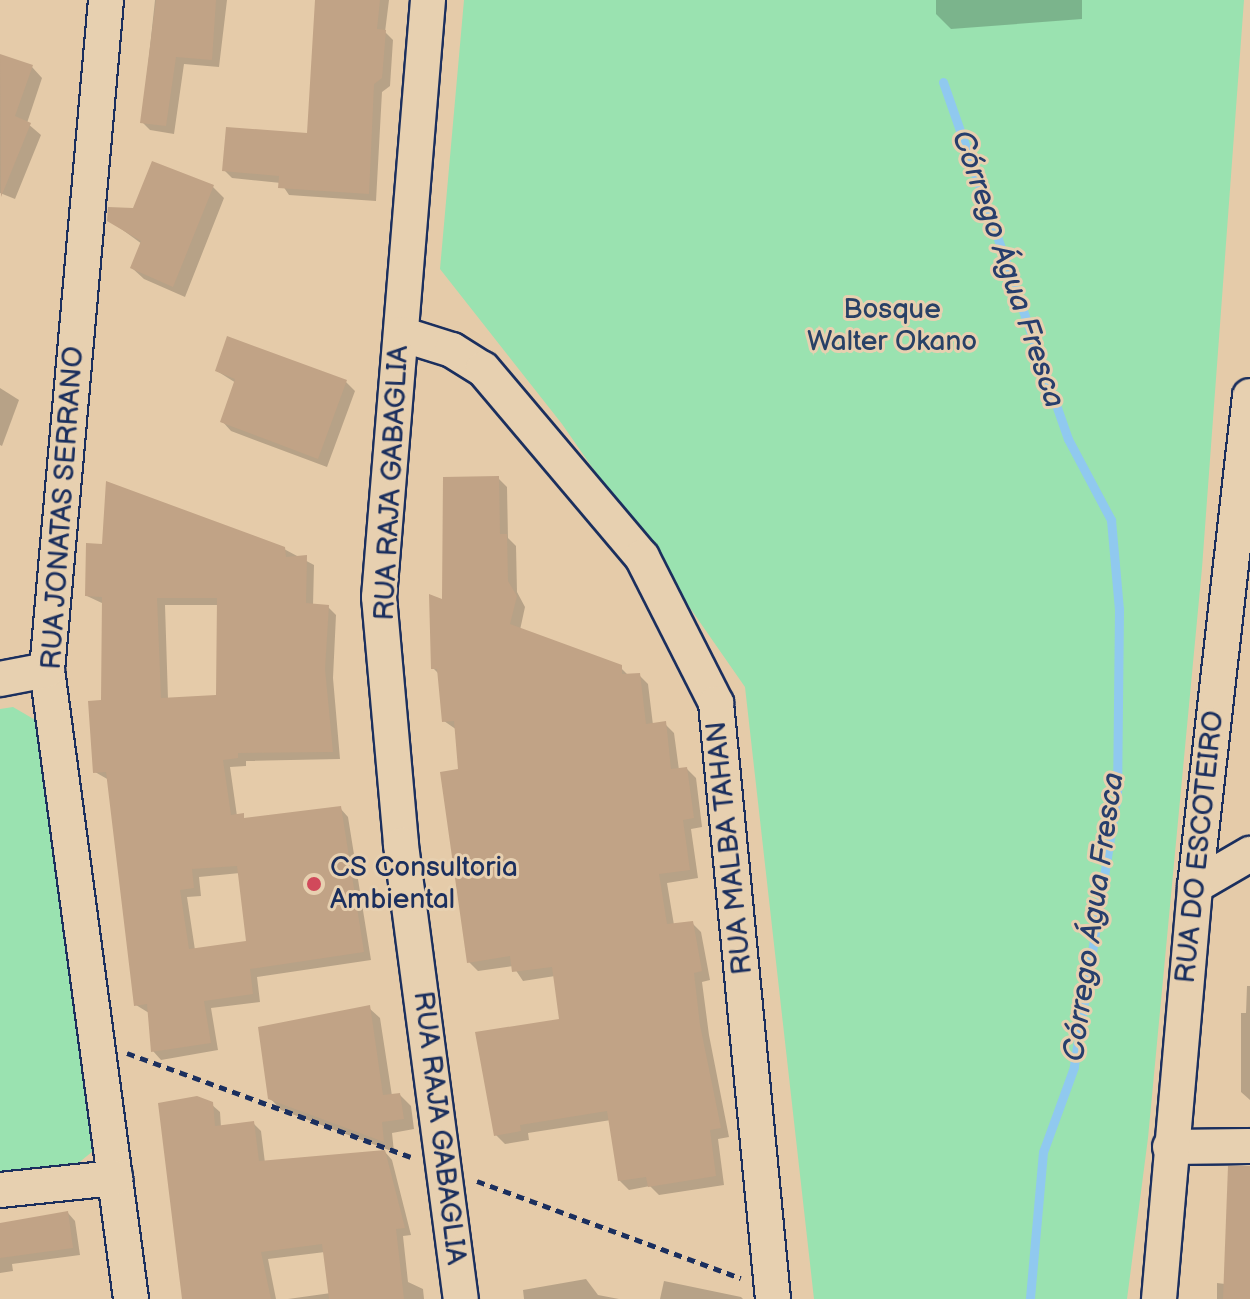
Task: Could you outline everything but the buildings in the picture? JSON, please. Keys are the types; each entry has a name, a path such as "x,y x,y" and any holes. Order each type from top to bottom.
{"street":[{"name":"RUA JONATAS SERRANO","path":"106,0 47,670 131,1299"},
{"name":"RUA RAJA GABAGLIA","path":"428,0 379,597 401,845 461,1299"},
{"name":"RUA MALBA TAHAN","path":"401,334 452,350 483,369 642,557 716,703 773,1299"},
{"name":"RUA DO ESCOTEIRO","path":"1159,1299 1195,886 1250,396"},
{"path":"0,679 47,670"},
{"path":"1195,886 1250,854"},
{"path":"1170,1147 1250,1146"},
{"path":"0,1190 115,1178"}],"green space":[{"name":"Bosque Walter Okano","path":"464,0 1244,0 1202,568 1148,1138 1127,1299 814,1299 745,687 562,424 440,269"},
{"path":"13,707 37,721 49,740 100,1125 93,1151 76,1165 0,1173 0,709"}],"waterway":[{"name":"Córrego Água Fresca","path":"943,82 1068,439 1111,520 1119,609 1117,794 1074,1067 1043,1152 1030,1299"}],"place":[{"name":"CS Consultoria Ambiental","path":"314,884"}]}
